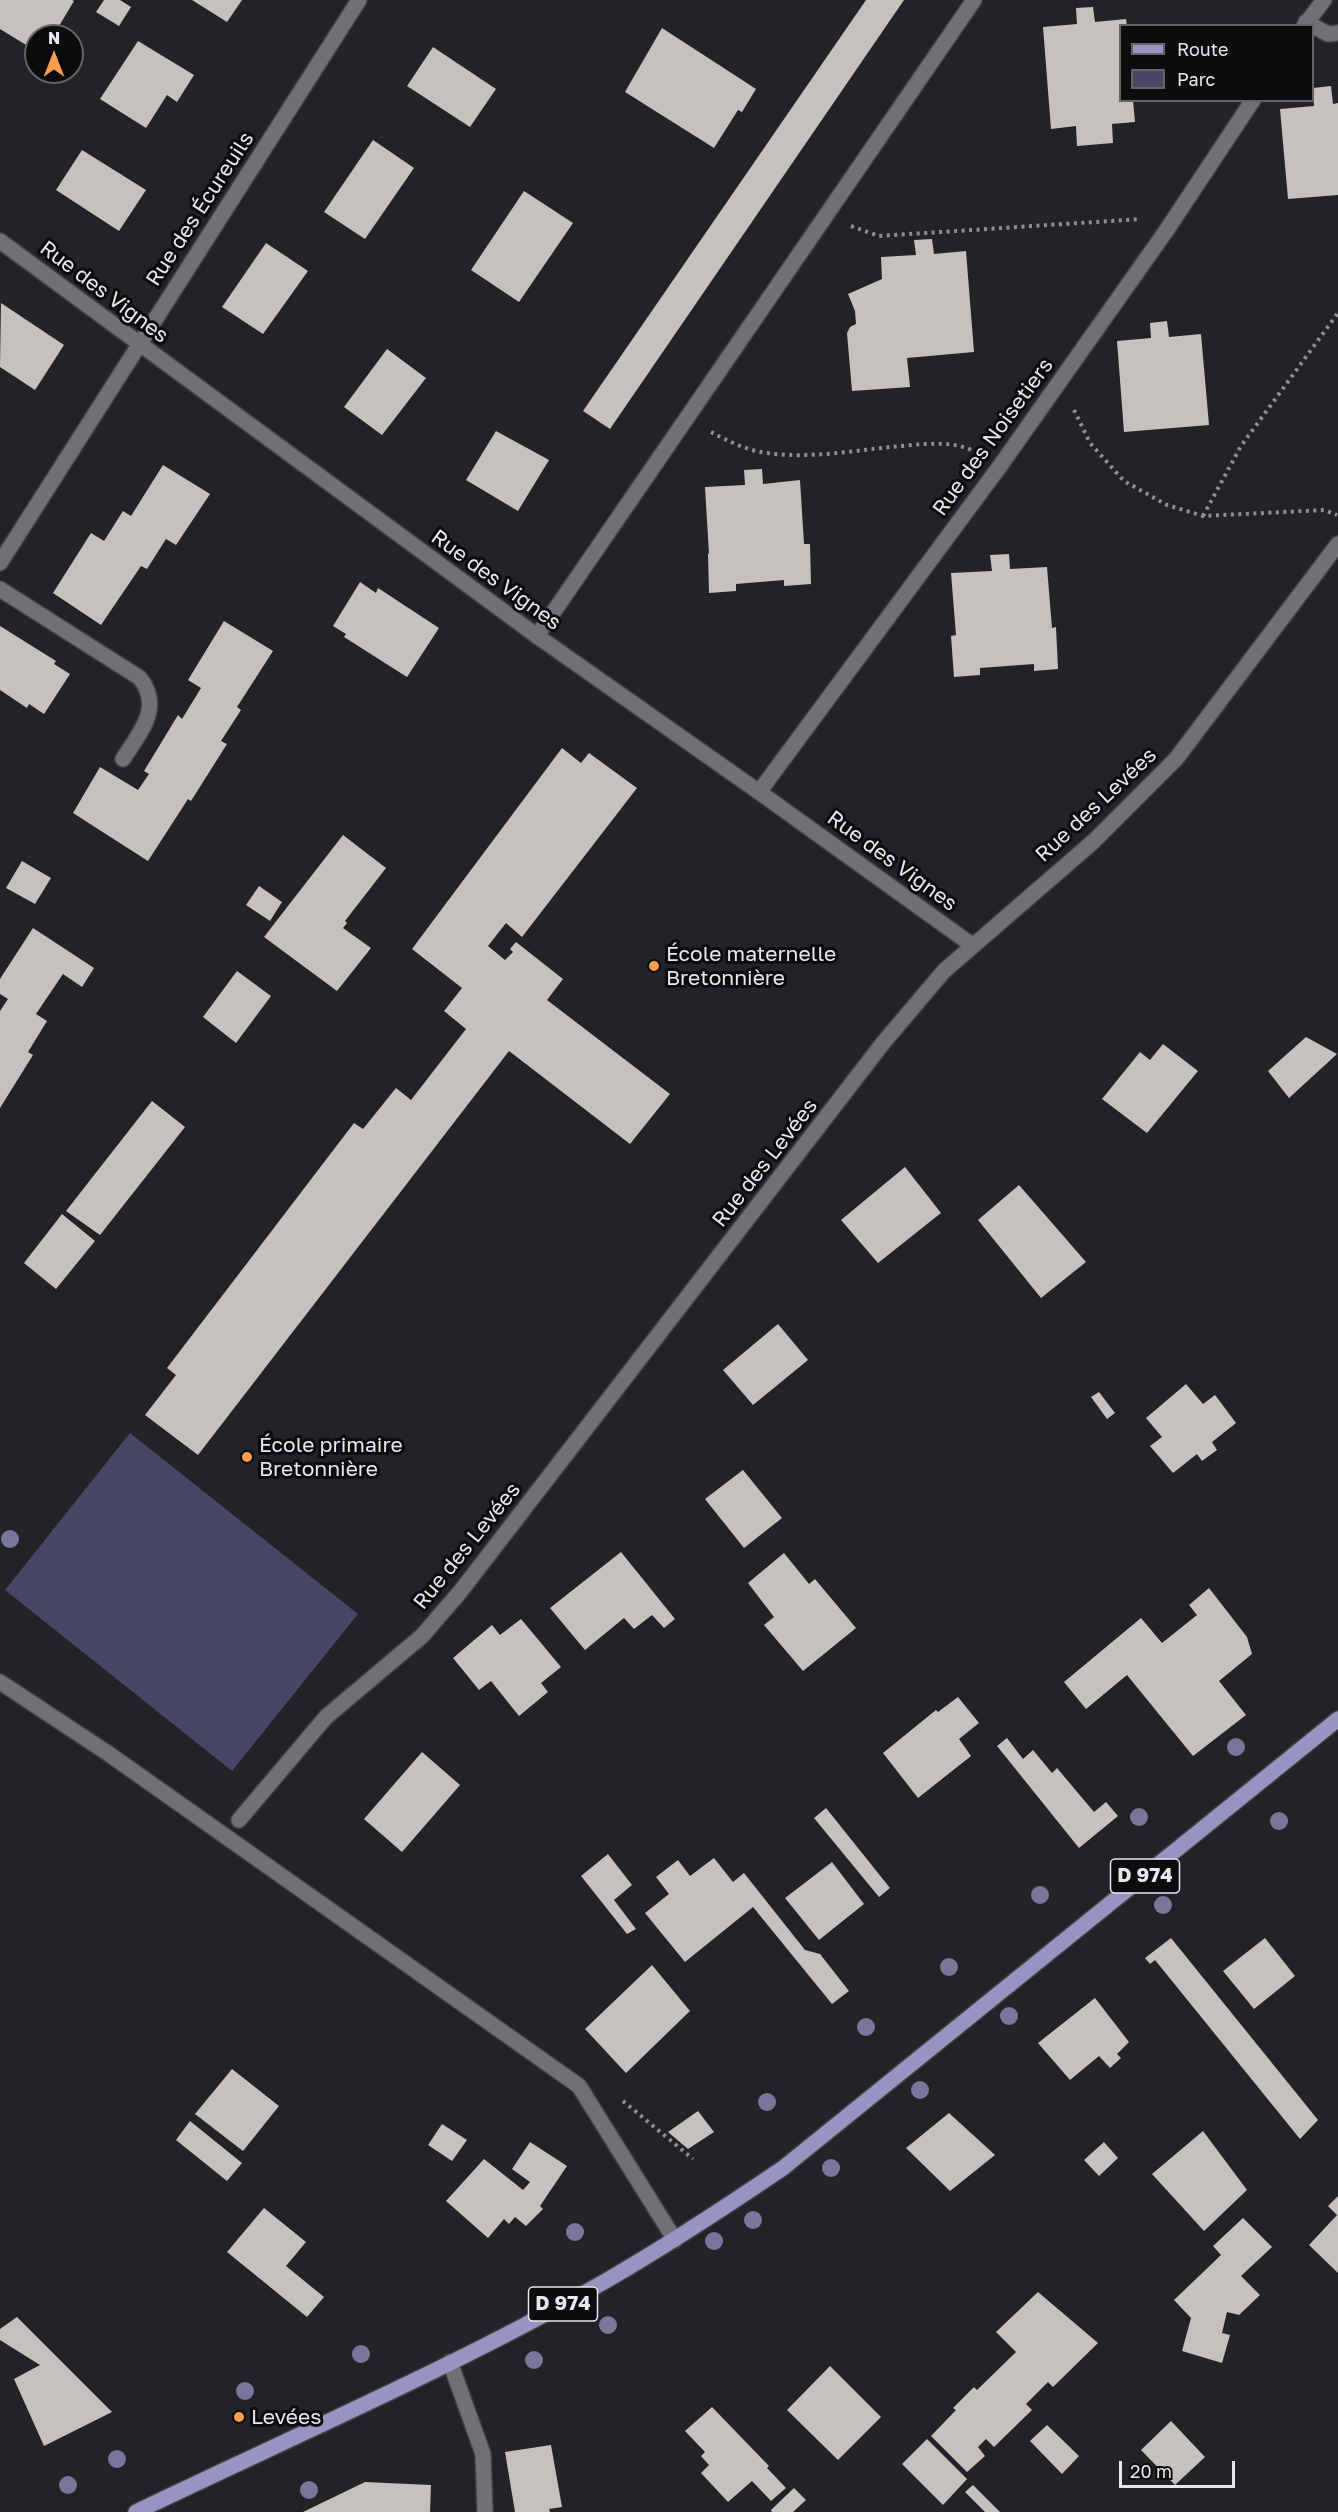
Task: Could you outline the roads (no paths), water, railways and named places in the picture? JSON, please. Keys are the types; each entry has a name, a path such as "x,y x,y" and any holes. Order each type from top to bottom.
{"main road":[{"name":"D 974","path":"136,2512 450,2362 601,2283 675,2240 783,2168 1338,1719"}],"street":[{"name":"Rue des Écureuils","path":"0,562 359,0"},
{"path":"537,636 974,0"},
{"path":"1305,24 1324,0"},
{"path":"1314,28 1328,34 1338,33"},
{"name":"Rue des Noisetiers","path":"759,792 1000,466 1166,231 1252,102"},
{"name":"Rue des Vignes","path":"0,241 537,636 972,945"},
{"name":"Rue des Levées","path":"239,1820 326,1717 422,1636 460,1592 884,1043 944,971 1094,841 1176,759 1338,544"},
{"path":"0,589 140,678 148,688 152,704 145,725 123,759"},
{"path":"0,1682 109,1754 579,2086 675,2240"},
{"path":"450,2362 483,2454 485,2512"}],"place":[{"name":"École maternelle Bretonnière","path":"654,966"},
{"name":"École primaire Bretonnière","path":"247,1457"},
{"name":"Levées","path":"239,2417"}]}
